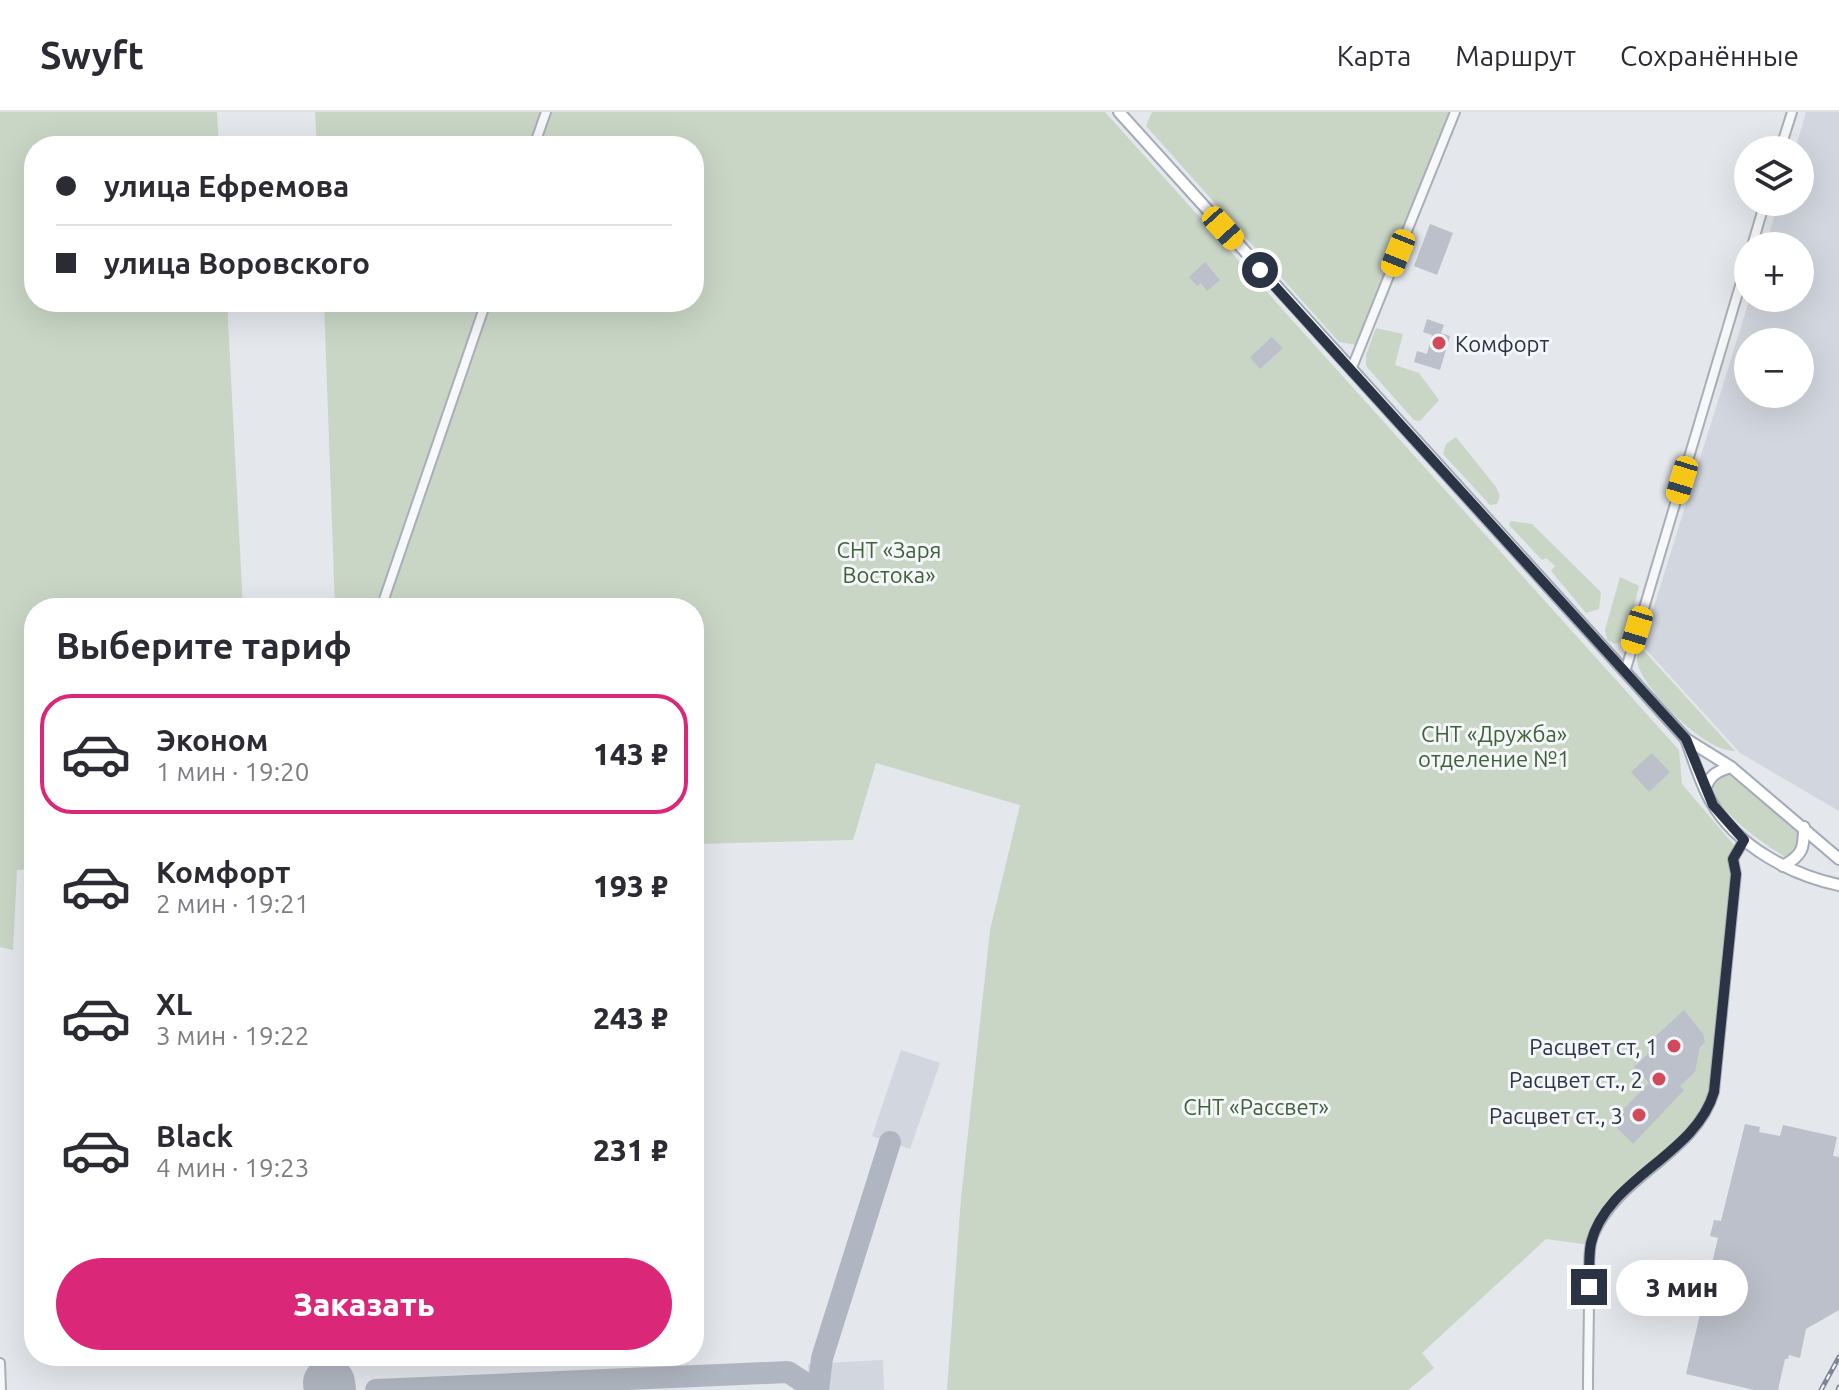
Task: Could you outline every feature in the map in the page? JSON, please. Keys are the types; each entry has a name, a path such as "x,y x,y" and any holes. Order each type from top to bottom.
{"main road":[{"path":"1119,112 1686,739 1731,767 1839,859"},
{"path":"1686,739 1713,805 1744,840 1783,866 1810,879 1839,885"},
{"path":"1705,789 1709,778 1731,767"},
{"path":"1783,866 1798,858 1804,848 1804,827"}],"street":[{"path":"538,136 546,112"},
{"path":"1351,370 1455,112"},
{"path":"1784,136 1792,112"},
{"path":"1625,672 1734,306"},
{"path":"384,598 483,312"},
{"path":"1588,1390 1590,1254 1594,1235 1629,1187 1697,1125 1709,1108 1714,1092 1736,874 1733,859 1744,840"},
{"path":"0,1363 1,1390"}],"shaded area":[{"path":"1806,112 1839,112 1839,811 1740,753 1642,645 1734,349 1734,408 1814,408 1814,328 1741,328 1746,312 1814,312 1814,232 1769,232 1775,216 1814,216 1814,136 1799,136"},
{"path":"901,1050 940,1063 910,1149 872,1136"},
{"path":"883,1360 884,1390 810,1390 808,1364"}],"green space":[{"path":"0,112 217,112 218,136 24,136 24,312 228,312 242,598 24,598 24,870 17,870 13,950 0,947"},
{"path":"315,112 1105,112 1679,750 1682,784 1734,845 1736,874 1714,1092 1697,1125 1612,1206 1590,1245 1546,1239 1422,1353 1434,1368 1408,1390 947,1390 961,1198 990,930 1020,805 876,763 853,840 704,844 704,598 335,598 324,312 704,312 704,136 316,136"},
{"path":"1152,112 1449,112 1357,345 1339,342 1146,126"},
{"path":"1376,328 1403,334 1395,365 1419,373 1439,400 1420,421 1414,420 1366,366 1366,355"},
{"path":"1456,437 1496,487 1500,496 1497,504 1490,505 1443,454 1446,444"},
{"path":"1511,521 1532,524 1601,592 1599,609 1586,613 1551,571 1555,566 1546,558 1542,560 1509,525"},
{"path":"1620,577 1639,586 1626,639 1615,644 1607,640 1605,630"},
{"path":"1638,644 1735,751 1709,742 1666,706 1639,668"},
{"path":"1724,773 1732,775 1799,833 1800,848 1790,857 1785,857 1752,834 1719,803 1712,781"}],"building":[{"path":"1430,224 1453,233 1437,275 1414,266"},
{"path":"1205,262 1220,280 1207,291 1201,283 1197,286 1189,277"},
{"name":"Комфорт","path":"1427,319 1444,325 1441,333 1450,336 1440,370 1414,362 1417,351 1427,354 1432,335 1423,332"},
{"path":"1272,337 1283,348 1260,369 1250,357"},
{"path":"1652,753 1670,772 1649,792 1631,772"},
{"path":"1684,1010 1703,1034 1705,1042 1700,1047 1695,1072 1680,1086 1684,1090 1633,1144 1611,1122 1649,1083 1634,1067 1652,1050 1647,1044"},
{"path":"1745,1124 1760,1127 1759,1132 1780,1136 1783,1125 1837,1137 1833,1156 1839,1157 1839,1310 1806,1329 1800,1358 1789,1355 1785,1359 1778,1390 1754,1390 1686,1374 1718,1238 1710,1236 1714,1220 1721,1221"}],"taxiway":[{"path":"818,1390 822,1358 890,1142"},
{"path":"376,1390 788,1372 816,1390"}],"runway":[{"path":"329,1383 330,1390"}],"railway":[{"path":"1821,1390 1839,1357"}],"place":[{"name":"Комфорт","path":"1439,343"},
{"name":"Расцвет ст, 1","path":"1674,1046"},
{"name":"Расцвет ст., 2","path":"1659,1079"},
{"name":"Расцвет ст., 3","path":"1639,1115"}],"route":[{"path":"1260,270 1686,739 1713,805 1744,840 1733,859 1736,874 1714,1092 1709,1108 1692,1130 1629,1187 1599,1224 1590,1245 1589,1287"}],"park label":[{"name":"СНТ «Заря Востока»","path":"889,562"},
{"name":"СНТ «Дружба» отделение №1","path":"1494,746"},
{"name":"СНТ «Рассвет»","path":"1256,1106"}]}
